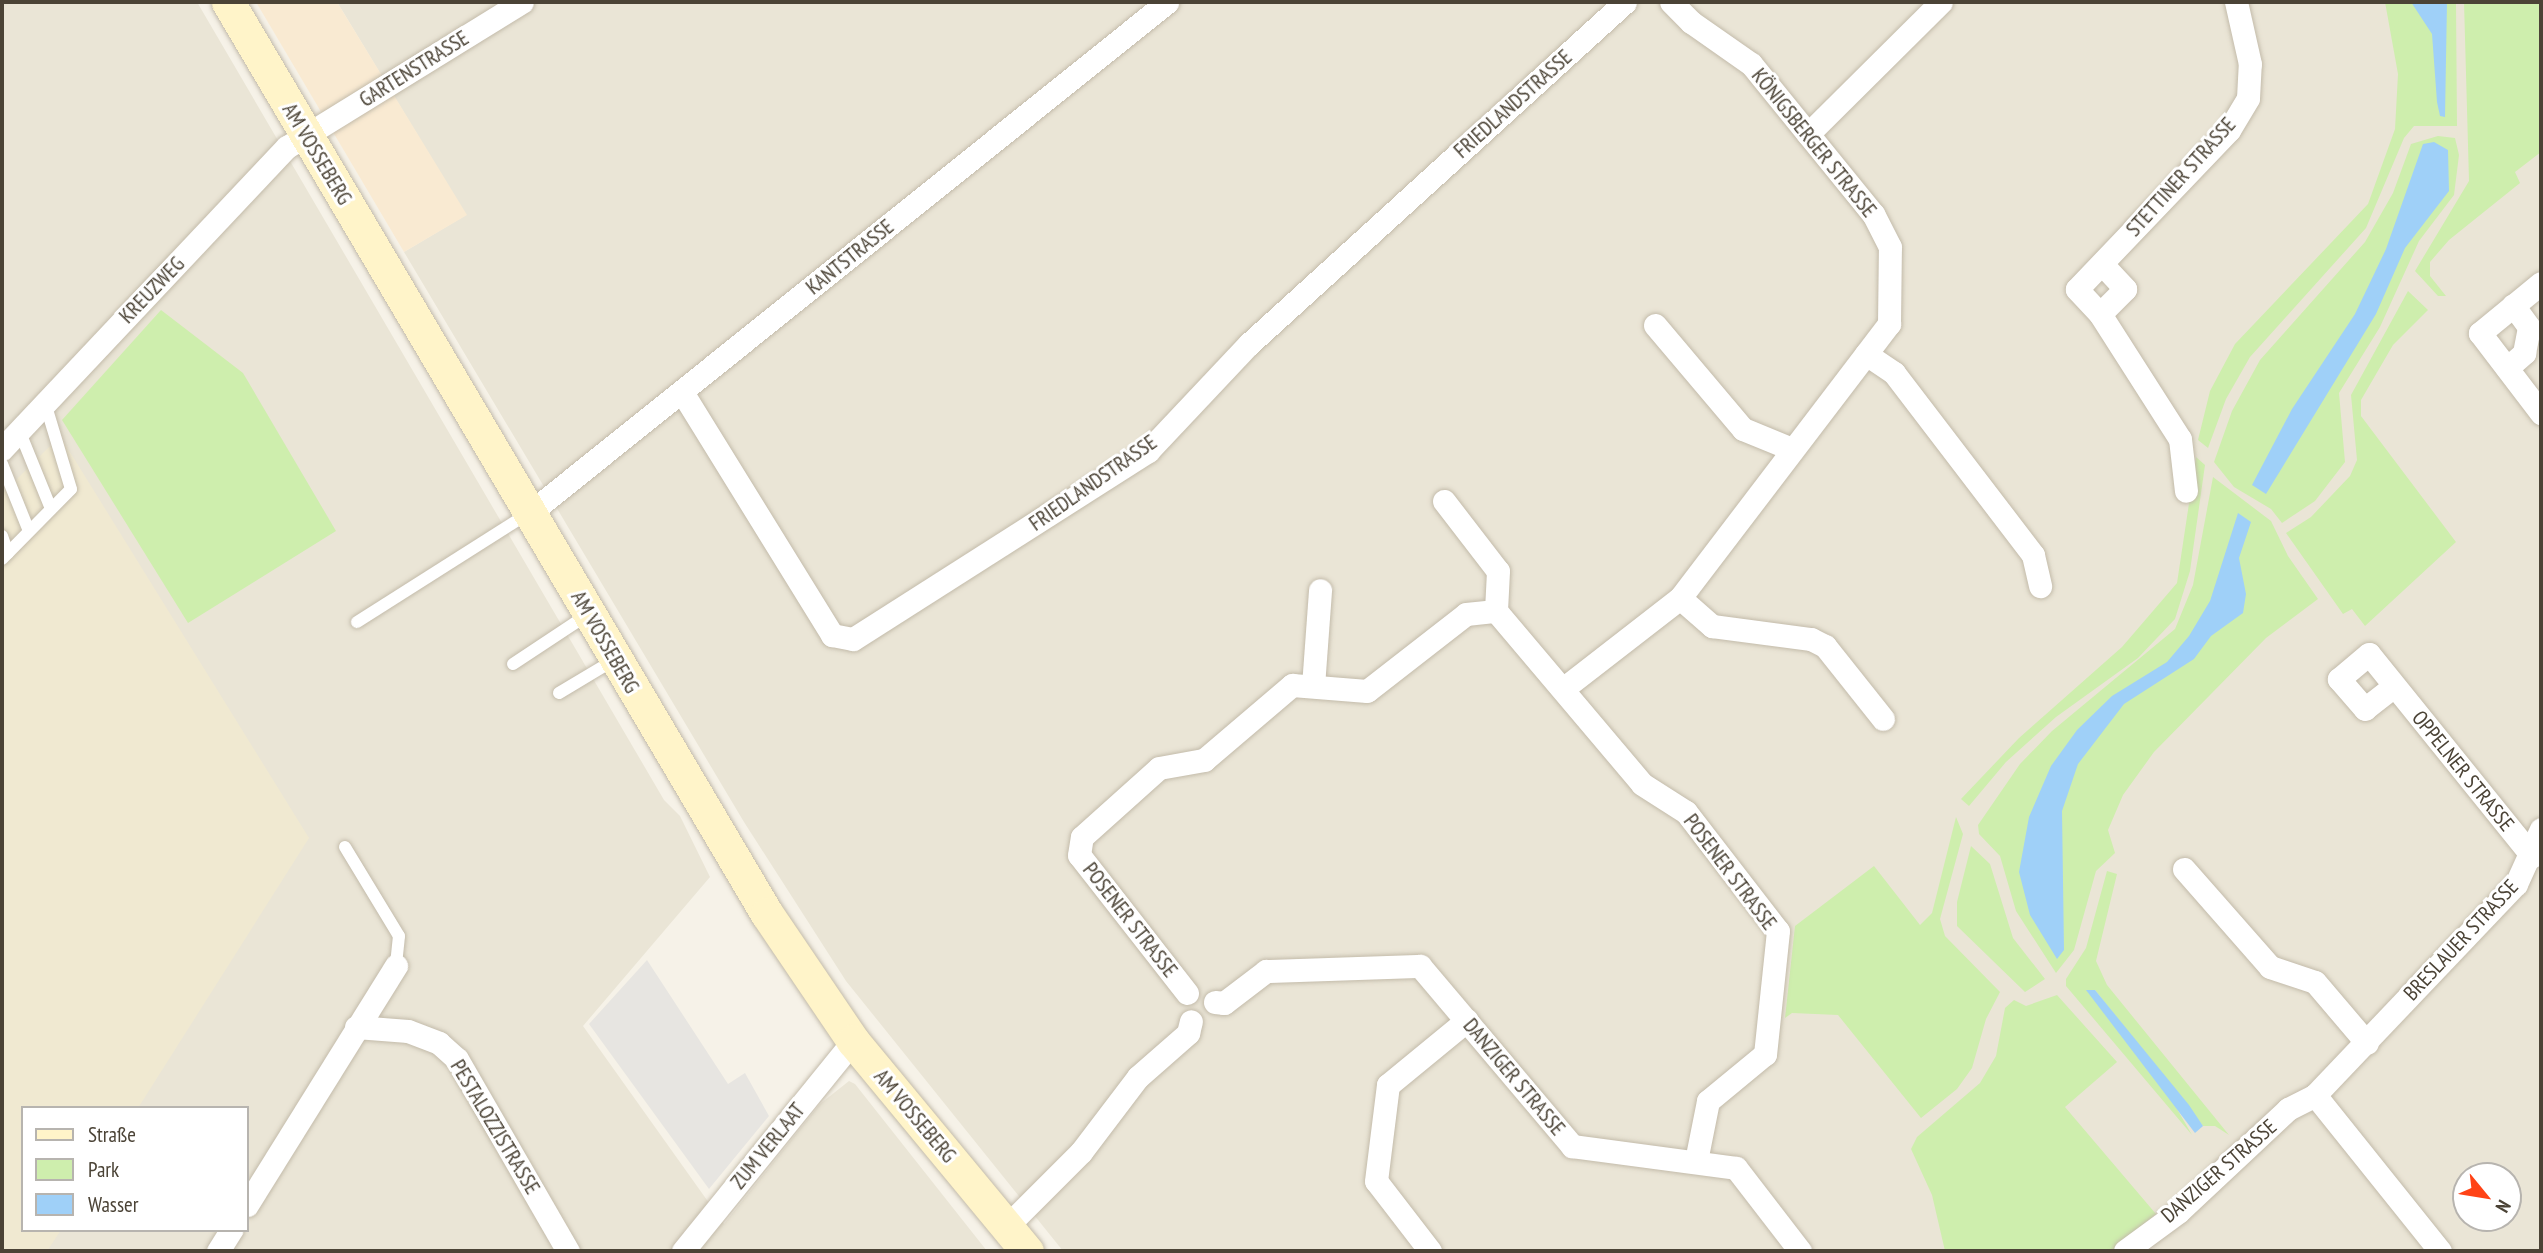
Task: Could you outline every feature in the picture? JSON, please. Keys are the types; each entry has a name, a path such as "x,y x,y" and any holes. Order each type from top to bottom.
{"street":[{"name":"AM VOSSEBERG","path":"228,2 532,511 587,614 760,902 853,1041 1017,1239"},
{"name":"GARTENSTRASSE","path":"306,136 522,2"},
{"name":"KANTSTRASSE","path":"532,511 1167,2"},
{"name":"FRIEDLANDSTRASSE","path":"682,391 832,635 853,639 1148,451 1249,344 1625,2"},
{"name":"KÖNIGSBERGER STRASSE","path":"1671,2 1691,22 1752,64 1873,214 1890,247 1889,324 1679,598"},
{"path":"1808,134 1941,2"},
{"name":"STETTINER STRASSE","path":"2186,491 2180,439 2100,314 2077,289 2229,130 2248,97 2250,64 2236,2"},
{"name":"KREUZWEG","path":"2,449 287,147 306,136"},
{"path":"2100,314 2125,289 2102,264"},
{"path":"2541,283 2480,333 2541,413"},
{"path":"2507,368 2524,353 2529,327 2513,305"},
{"path":"1655,325 1743,429 1792,449"},
{"path":"1866,354 1894,373 2034,555 2040,586"},
{"path":"1444,500 1498,571 1496,611"},
{"path":"1313,686 1320,590"},
{"path":"1563,688 1679,598 1712,626 1811,639 1825,646 1884,719"},
{"name":"POSENER STRASSE","path":"1187,993 1079,855 1082,836 1159,768 1204,760 1292,685 1367,691 1466,614 1496,611 1642,784 1686,812 1778,931 1765,1054 1708,1101 1696,1161"},
{"name":"OPPELNER STRASSE","path":"2394,686 2532,856"},
{"name":"BRESLAUER STRASSE","path":"2315,1095 2516,884 2532,856 2541,829"},
{"path":"2184,869 2270,967 2315,982 2367,1043"},
{"path":"248,1203 396,966"},
{"name":"DANZIGER STRASSE","path":"1215,1002 1224,1003 1266,971 1420,966 1572,1146 1736,1168 1800,1251"},
{"path":"1017,1239 1138,1077 1188,1033 1191,1021 1181,1007 1187,993 1204,990 1215,1002 1208,1019 1191,1021"},
{"path":"1430,1251 1376,1181 1388,1086 1467,1020"},
{"name":"PESTALOZZISTRASSE","path":"356,1027 408,1031 439,1042 457,1059 568,1251"},
{"name":"ZUM VERLAAT","path":"683,1251 853,1041"},
{"path":"2315,1095 2441,1251"},
{"name":"DANZIGER STRASSE","path":"2125,1251 2178,1212 2288,1109 2315,1095"},
{"path":"218,1251 230,1232"}],"lane":[{"path":"5,556 71,489 45,403"},
{"path":"19,430 51,509"},
{"path":"2,464 29,531"},
{"path":"357,622 532,511"},
{"path":"2,536 5,556"},
{"path":"513,664 587,614"},
{"path":"559,693 615,660"},
{"path":"345,847 399,936 396,966"}],"shaded area":[{"path":"2,2 197,2 664,800 680,816 710,877 583,1026 724,1224 820,1104 849,1081 855,1084 987,1251 2,1251"},
{"path":"256,2 337,2 467,215 404,252"},
{"path":"337,2 2541,2 2541,1251 1063,1251 846,981 744,822 404,252 466,215"},
{"path":"60,436 309,838 139,1106 21,1106 21,1232 60,1232 47,1251 2,1251 2,494"},
{"path":"647,960 728,1084 745,1073 769,1116 709,1189 589,1024"}],"green space":[{"path":"2385,2 2456,2 2457,126 2414,126 2404,138 2366,228 2250,357 2226,399 2208,448 2198,440 2210,391 2235,344 2368,204 2395,129 2398,74"},
{"path":"2464,2 2541,2 2541,152 2515,172 2520,183 2449,240 2430,262 2430,276 2446,296 2438,296 2415,271 2469,181"},
{"path":"2438,136 2455,138 2459,155 2454,195 2419,241 2380,327 2339,393 2345,462 2315,501 2282,523 2271,509 2234,487 2214,462 2232,411 2260,360 2365,242 2393,193 2411,144"},
{"path":"2408,291 2428,310 2393,345 2361,400 2361,416 2456,542 2365,626 2352,609 2343,614 2286,533 2311,517 2350,476 2357,460 2351,395"},
{"path":"161,310 243,373 336,531 188,623 62,420"},
{"path":"2196,457 2205,465 2190,571 2175,619 2138,658 2056,717 2006,762 1969,806 1961,799 2019,738 2122,647 2177,583"},
{"path":"2213,477 2271,521 2288,556 2318,599 2266,638 2154,752 2123,795 2108,830 2115,853 2096,871 2074,950 2056,973 2016,911 2000,856 1979,834 1978,825 2020,764 2052,731 2175,629 2193,585"},
{"path":"1956,817 1963,834 1940,919 1945,936 2000,992 1986,1019 1972,1068 1957,1089 1921,1118 1838,1015 1792,1013 1785,1018 1795,926 1874,866 1920,925 1932,913"},
{"path":"1971,846 1990,864 2013,938 2045,979 2025,992 1957,926 1957,902"},
{"path":"2107,871 2117,874 2096,961 2107,985 2229,1135 2215,1126 2203,1126 2095,990 2087,990 2173,1102 2192,1135 2066,986 2066,979 2086,948"},
{"path":"2057,995 2117,1062 2065,1107 2156,1214 2112,1251 1945,1251 1932,1195 1911,1149 1917,1137 1980,1083 1996,1056 2005,1008 2014,1000 2026,1006"}],"water":[{"path":"2411,2 2447,2 2445,117 2440,116 2437,102 2432,34"},
{"path":"2434,142 2448,150 2449,191 2405,248 2376,314 2266,494 2252,485 2292,409 2355,314 2386,249 2423,144"},
{"path":"2238,513 2251,522 2239,558 2246,594 2243,613 2211,636 2194,659 2124,704 2078,764 2062,811 2064,950 2057,959 2030,915 2019,872 2029,817 2051,766 2077,730 2112,696 2167,662 2189,636 2210,601"},
{"path":"2086,990 2095,990 2189,1105 2203,1126 2195,1133"}]}
